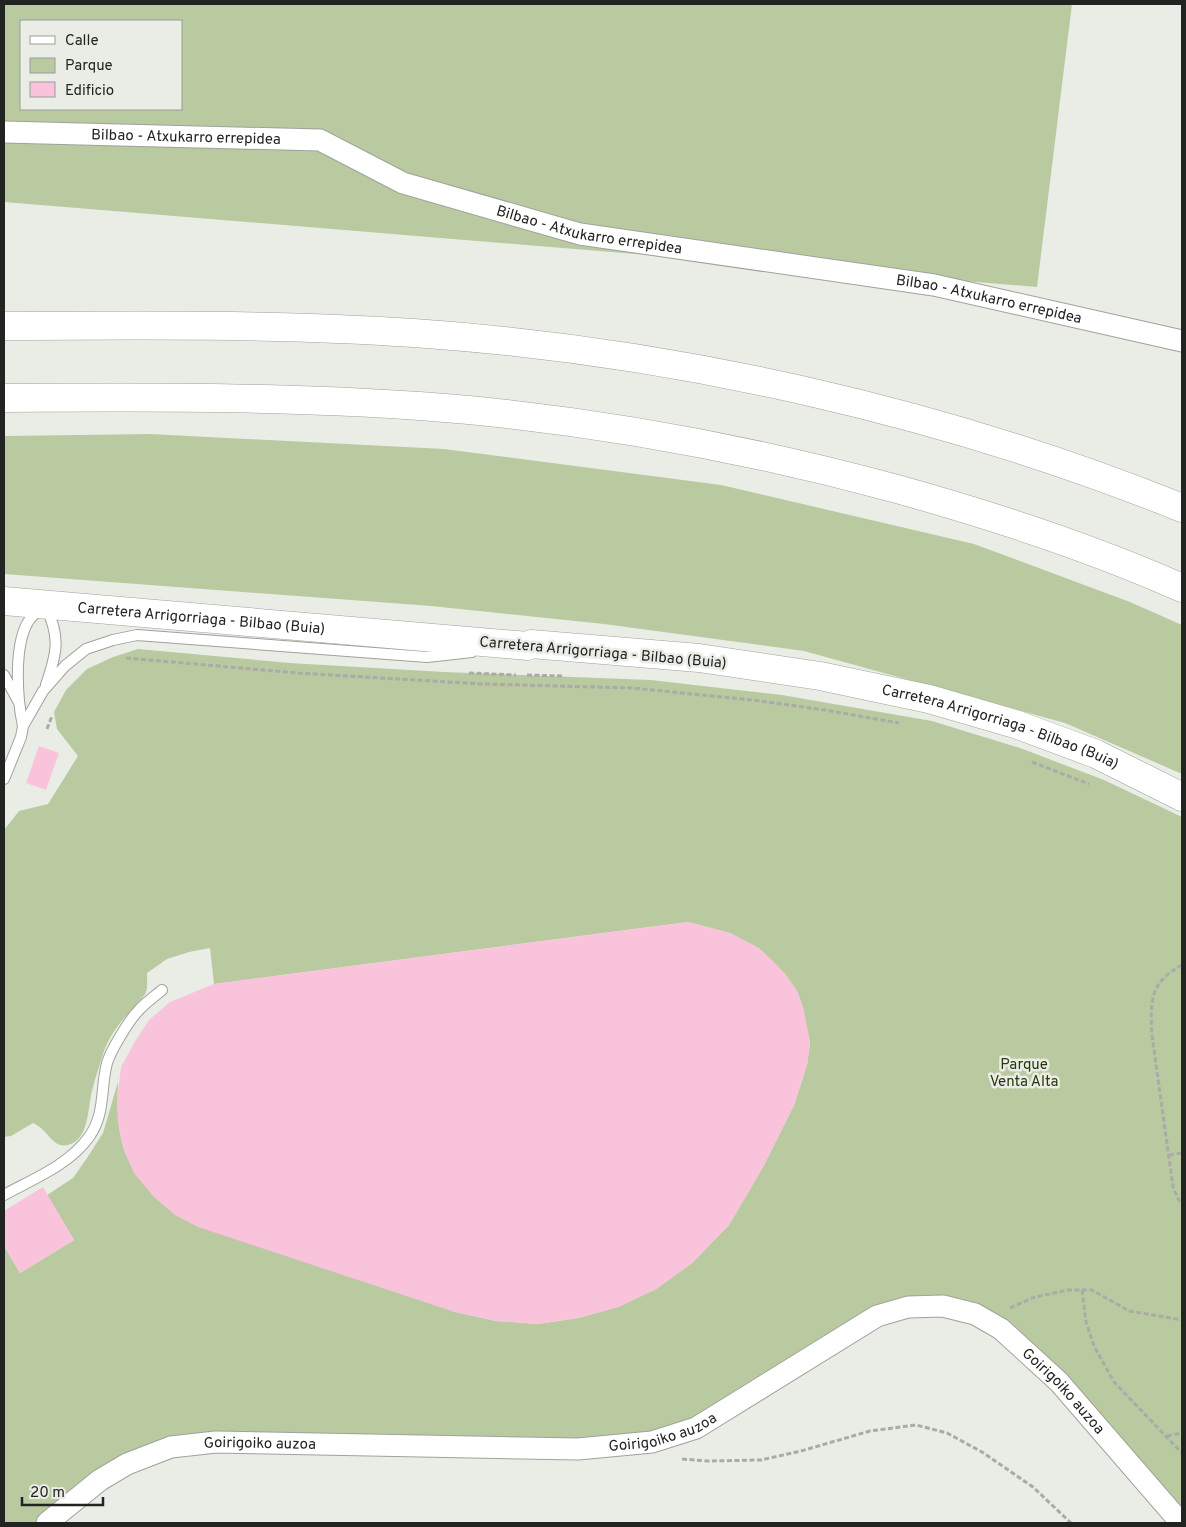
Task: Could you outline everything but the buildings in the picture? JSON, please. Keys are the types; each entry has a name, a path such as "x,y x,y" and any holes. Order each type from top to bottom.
{"main road":[{"path":"4,326 278,326 336,329 477,338 689,367 768,383 873,408 984,438 1113,481 1182,508"},
{"path":"4,398 267,399 362,403 470,410 658,436 818,469 963,508 1088,549 1182,588"},
{"name":"Carretera Arrigorriaga - Bilbao (Buia)","path":"4,601 528,646 531,644 699,658 820,676 929,698 1015,724 1096,754 1182,797"}],"street":[{"name":"Bilbao - Atxukarro errepidea","path":"4,132 320,140 403,184 580,234 934,285 1182,341"},
{"name":"Goirigoiko auzoa","path":"47,1523 100,1480 127,1464 171,1447 216,1442 578,1449 652,1442 696,1428 877,1316 908,1307 943,1306 975,1314 1002,1329 1059,1382 1181,1523"}],"lane":[{"path":"4,779 19,743 23,726 43,691 55,660 56,637 52,619 45,605 30,619 20,644 18,684 23,726"},
{"path":"43,691 65,666 86,649 113,640 137,635 427,658 528,646"},
{"path":"4,675 19,704"},
{"path":"4,1182 7,1193 54,1168 81,1147 99,1119 108,1062 121,1036 138,1011 162,990"}],"path":[{"path":"122,658 298,673 464,682 633,688 825,710 900,723"},
{"path":"464,673 572,677"},
{"path":"47,729 54,712"},
{"path":"1028,761 1093,785"},
{"path":"1182,965 1165,976 1155,989 1151,1012 1152,1034 1173,1187 1178,1199 1182,1202"},
{"path":"1169,1155 1182,1153"},
{"path":"993,1324 1013,1306 1035,1297 1068,1290 1092,1290 1129,1311 1182,1320"},
{"path":"1082,1290 1086,1322 1094,1346 1114,1382 1182,1453"},
{"path":"678,1458 708,1461 761,1460 801,1451 870,1431 916,1425 947,1433 982,1452 1034,1487 1071,1523"},
{"path":"1166,1436 1182,1433"}],"green space":[{"path":"4,4 1072,4 1037,287 4,202"},
{"path":"150,434 444,449 721,485 974,544 1130,602 1182,625 1182,774 1065,723 804,651 604,624 431,606 4,574 4,436"},
{"name":"Parque Venta Alta","path":"138,649 290,663 444,672 651,680 782,695 932,721 1020,748 1104,780 1182,817 1182,1523 1001,1329 908,1307 660,1439 171,1447 47,1523 4,1523 4,1246 20,1273 74,1240 47,1195 73,1178 103,1133 118,1082 118,1119 126,1155 455,1312 496,1321 538,1324 578,1318 618,1307 656,1289 692,1263 729,1225 763,1167 794,1105 807,1065 810,1043 803,1008 797,991 758,948 730,933 688,922 214,984 210,948 167,959 147,973 145,994 117,1028 104,1051 93,1086 85,1127 78,1139 73,1143 61,1145 56,1143 39,1126 33,1123 11,1136 4,1137 4,830 19,811 48,804 78,756 57,729 54,712 66,690 87,669 113,657"}]}
